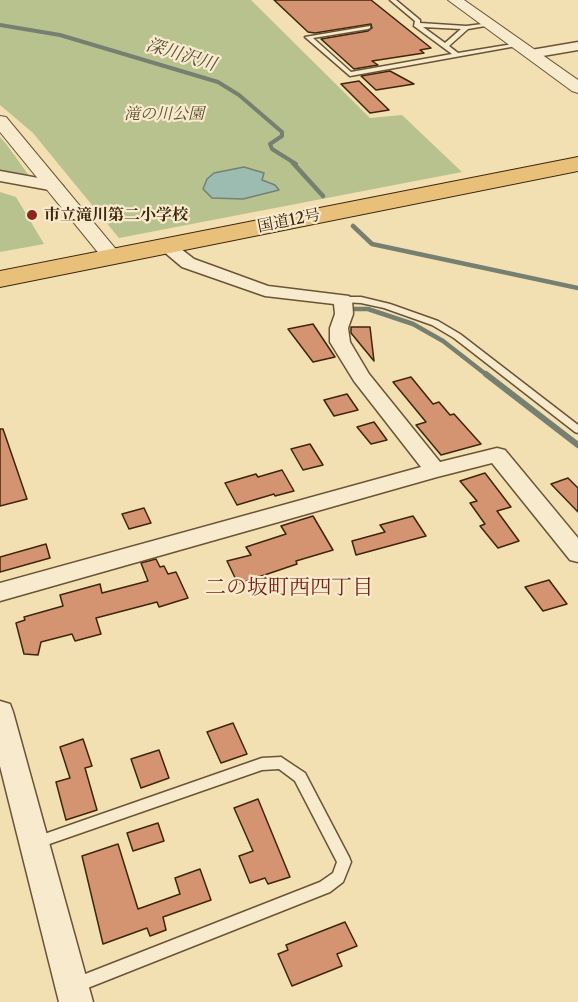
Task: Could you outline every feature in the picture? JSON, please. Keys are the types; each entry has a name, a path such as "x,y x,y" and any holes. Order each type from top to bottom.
{"highway":[{"name":"国道12号","path":"0,279 577,165"}],"street":[{"path":"455,0 578,87"},
{"path":"525,50 578,46"},
{"path":"0,121 112,257"},
{"path":"0,176 55,186"},
{"path":"166,246 188,263 265,291 343,300 344,314 339,328 340,342 361,377 435,470"},
{"path":"0,592 435,470 497,455 578,554"},
{"path":"0,712 5,755 34,843 74,994"}],"lane":[{"path":"393,0 418,21 416,25"},
{"path":"416,25 466,28 489,24"},
{"path":"416,25 457,55"},
{"path":"368,27 308,36 350,74 457,55 525,50"},
{"path":"445,46 466,28"},
{"path":"343,300 361,300 387,306 435,323 457,336 578,430"},
{"path":"34,843 261,764 281,763 300,777 344,862 338,878 325,887 74,994"}],"green space":[{"name":"滝の川公園","path":"0,0 251,0 370,118 402,115 462,172 119,238 33,133 0,105"},
{"path":"0,137 7,145 30,177 0,172"},
{"path":"0,192 16,197 44,244 0,252"}],"water":[{"path":"244,167 264,173 262,180 275,185 279,190 243,199 212,198 203,189 207,179 214,173"}],"building":[{"path":"274,0 371,0 431,48 420,50 424,53 372,61 378,65 354,69 321,39 368,31 372,28 371,24 315,33 308,32"},
{"path":"390,71 414,84 376,90 361,76"},
{"path":"359,81 389,110 370,113 341,84"},
{"path":"313,324 335,357 313,362 288,329"},
{"path":"351,327 370,327 374,361 351,333"},
{"path":"411,377 433,404 439,402 450,415 454,414 481,444 441,455 416,425 426,422 393,382"},
{"path":"347,394 358,410 334,416 324,400"},
{"path":"374,422 387,440 371,444 357,427"},
{"path":"0,429 3,429 27,499 0,506"},
{"path":"310,444 323,465 303,470 291,449"},
{"path":"282,470 294,491 275,496 274,494 237,505 225,483 256,474 258,477"},
{"path":"485,473 511,507 497,511 519,541 498,548 480,526 485,524 470,503 477,501 460,481"},
{"path":"568,478 578,488 578,512 551,484"},
{"path":"144,508 151,523 129,529 122,514"},
{"path":"313,516 333,550 296,561 297,564 238,584 227,561 251,555 246,547 286,534 281,526"},
{"path":"413,516 426,536 356,555 352,541 385,532 380,525"},
{"path":"46,544 50,558 0,572 0,557"},
{"path":"156,559 160,567 164,566 168,574 176,572 188,598 159,607 157,602 96,618 101,634 75,641 72,634 41,642 38,655 24,654 16,623 25,620 24,617 63,606 60,595 100,584 102,593 148,581 141,563"},
{"path":"549,580 567,604 543,611 525,587"},
{"path":"233,723 247,754 221,763 207,732"},
{"path":"83,739 92,766 85,768 97,810 66,820 56,782 70,778 60,747"},
{"path":"159,750 169,778 141,788 131,759"},
{"path":"258,799 290,877 268,884 265,878 250,883 239,856 253,851 234,808"},
{"path":"158,823 164,841 133,851 127,833"},
{"path":"118,844 138,909 180,894 175,878 200,869 211,900 163,917 166,930 150,936 147,928 103,944 82,856"},
{"path":"345,922 357,946 337,954 342,966 292,986 278,954 288,950 286,945"}],"waterway":[{"name":"深川沢川","path":"0,25 60,35 218,82 239,95 282,132 282,136 270,144 272,149 296,164"},
{"name":"深川沢川","path":"293,163 323,196"},
{"name":"深川沢川","path":"353,226 372,244 578,288"},
{"path":"354,309 368,309 413,324 443,341 488,376"},
{"path":"486,374 578,445"}],"place":[{"name":"市立滝川第二小学校","path":"32,215"}],"district":[{"name":"二の坂町西四丁目","path":"289,588"}]}
